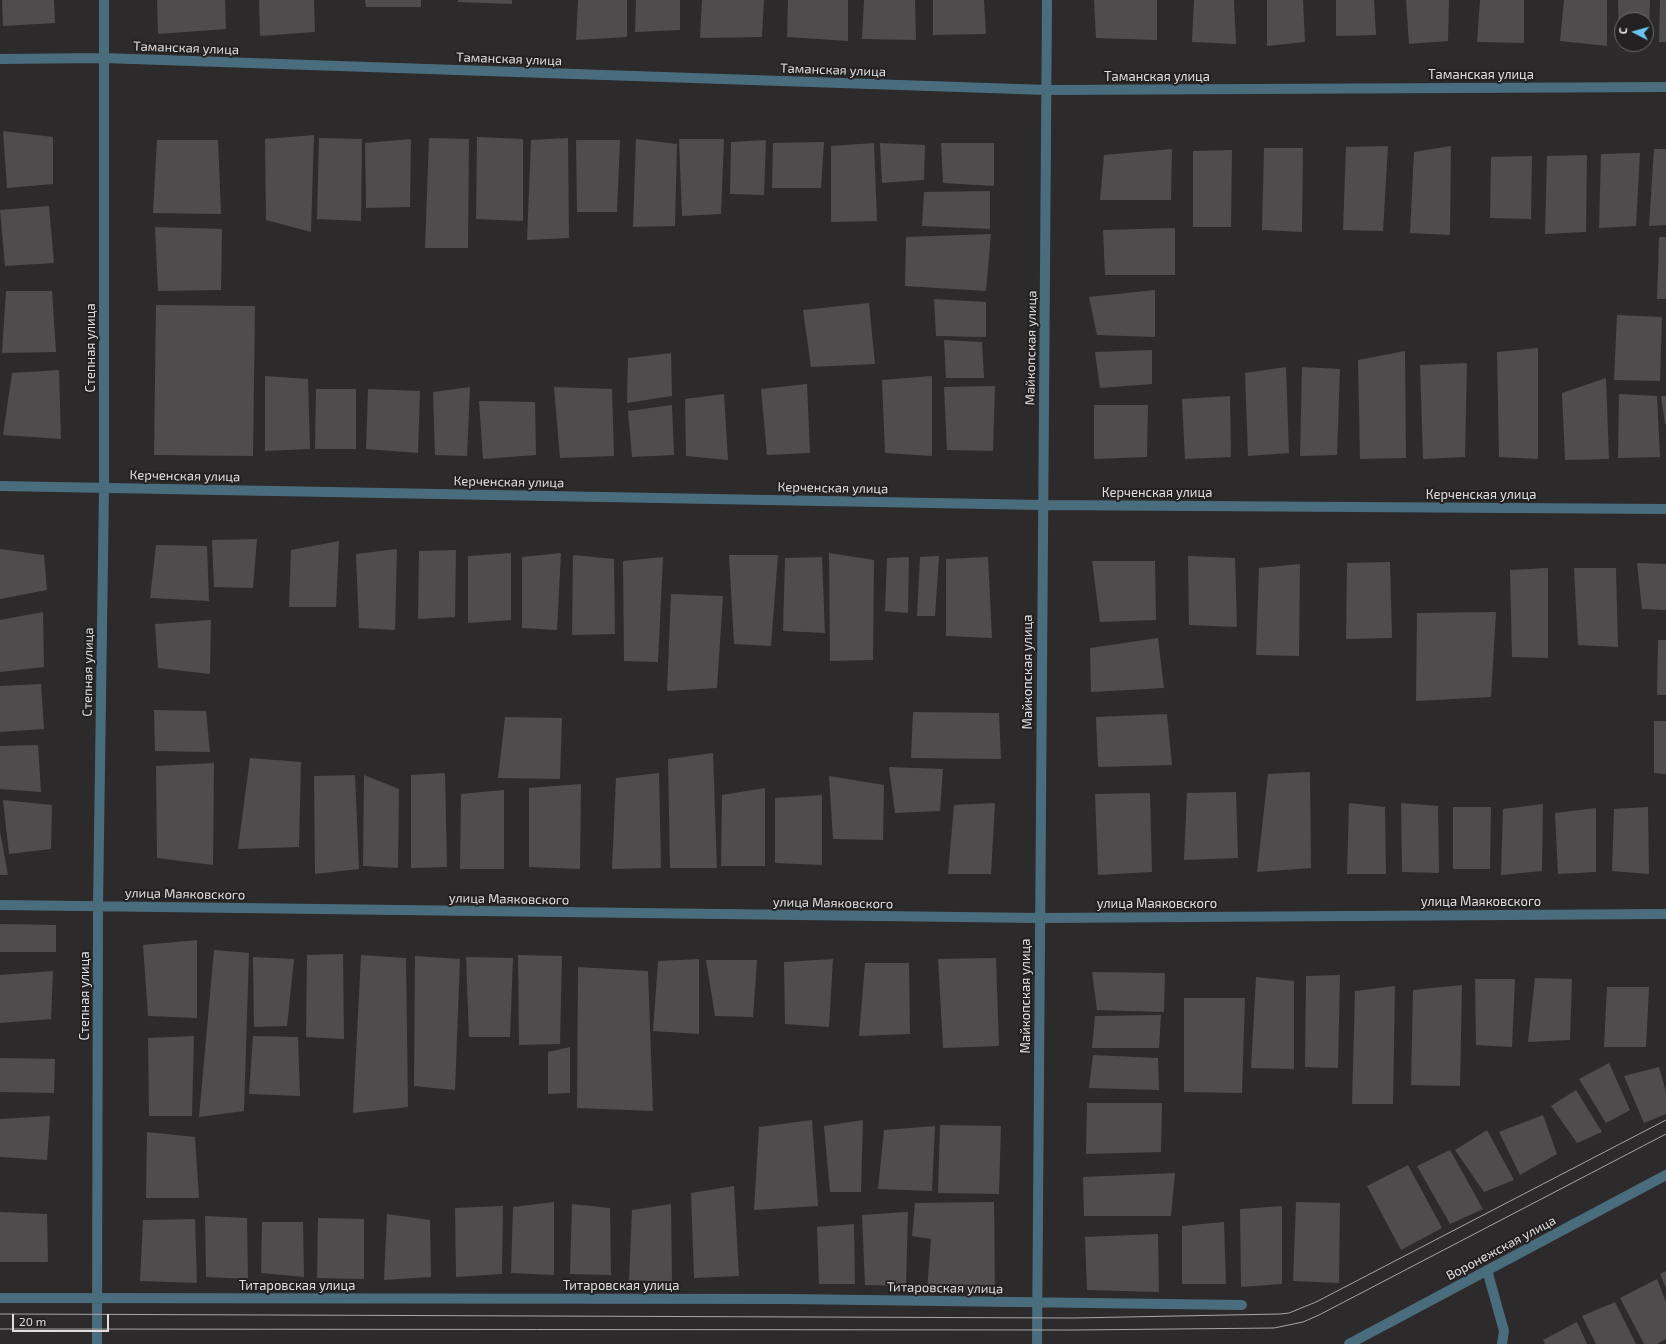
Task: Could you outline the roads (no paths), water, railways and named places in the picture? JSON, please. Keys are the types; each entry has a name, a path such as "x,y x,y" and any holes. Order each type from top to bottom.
{"street":[{"name":"Степная улица","path":"97,1344 98,906 104,488 104,0"},
{"name":"Майкопская улица","path":"1037,1344 1042,505 1047,90 1046,0"},
{"name":"Таманская улица","path":"0,59 103,58 1047,90 1666,87"},
{"name":"Керченская улица","path":"0,486 1042,505 1666,509"},
{"name":"улица Маяковского","path":"0,905 1039,918 1666,914"},
{"name":"Воронежская улица","path":"1349,1344 1666,1175"},
{"path":"1487,1270 1504,1331 1502,1344"},
{"name":"Титаровская улица","path":"0,1298 789,1299 1242,1305"}],"tram line":[{"path":"0,1314 1074,1318 1289,1313 1316,1302 1666,1120"},
{"path":"0,1329 1074,1330 1274,1328 1303,1322 1319,1315 1666,1134"}]}
